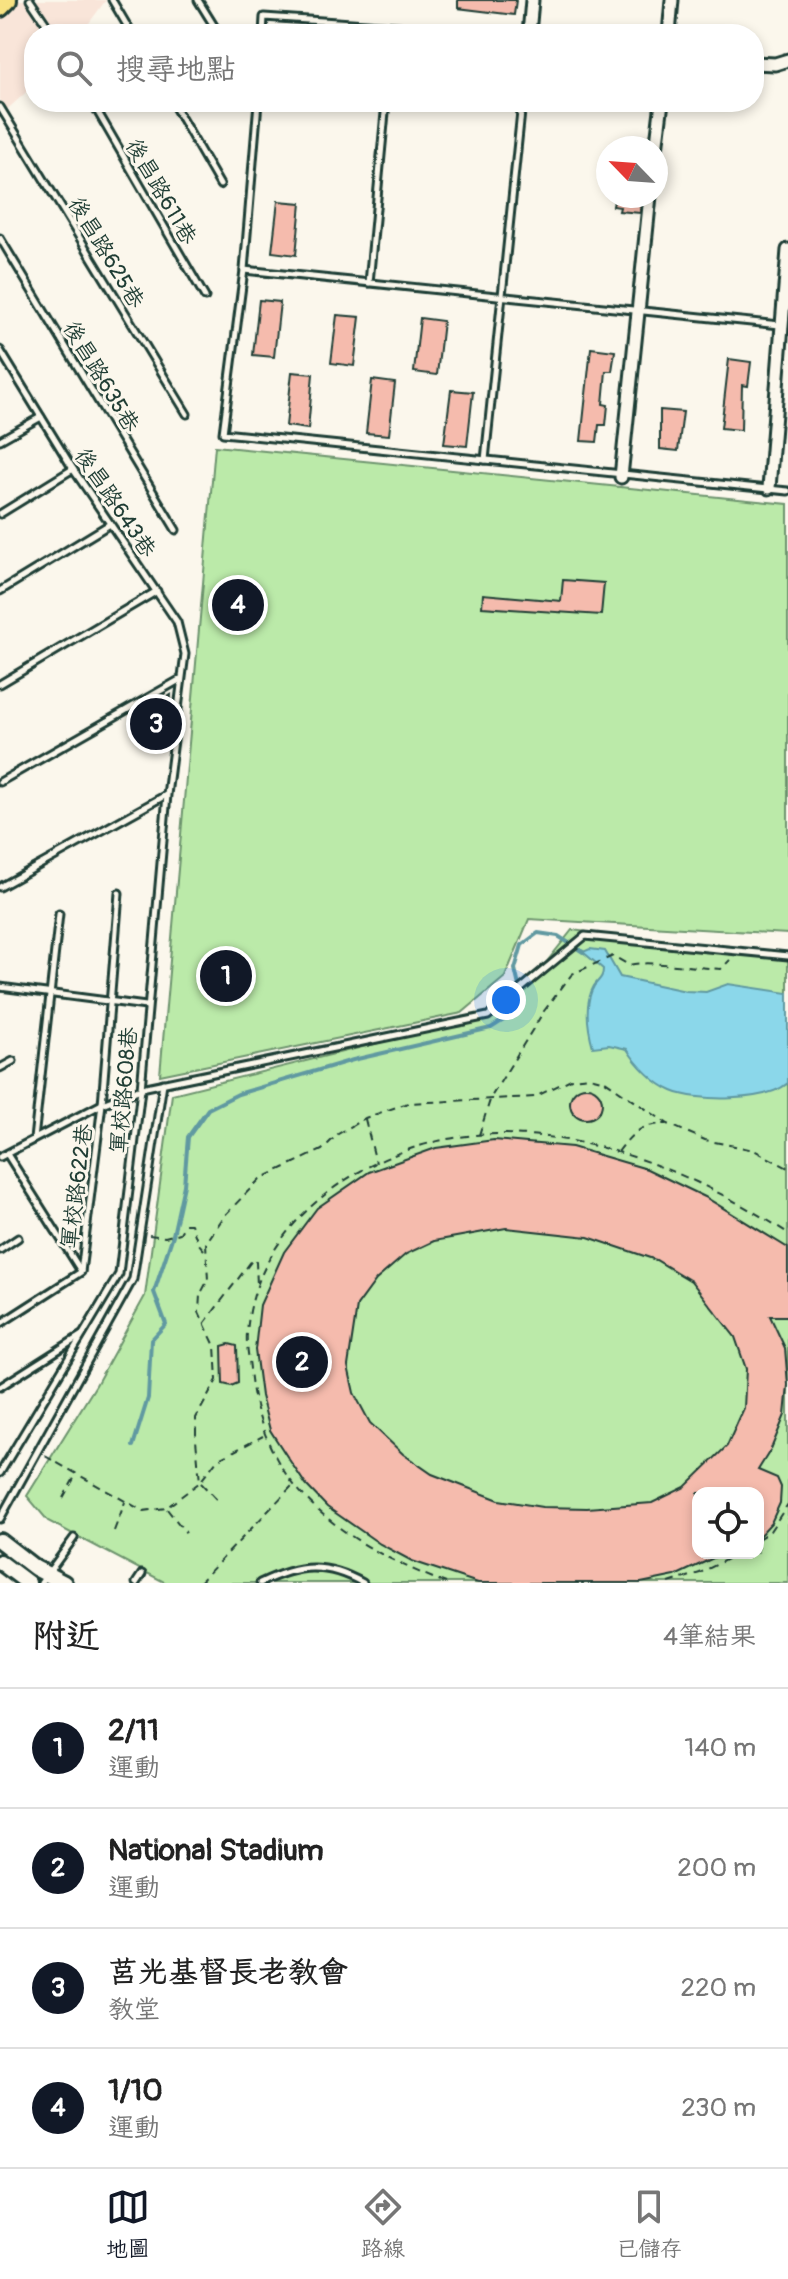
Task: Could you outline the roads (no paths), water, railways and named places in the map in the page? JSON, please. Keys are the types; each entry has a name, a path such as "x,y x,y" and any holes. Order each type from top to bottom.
{"main road":[{"path":"0,7 7,0"}],"street":[{"path":"530,24 532,0"},
{"path":"670,24 672,0"},
{"path":"764,63 788,60"},
{"path":"658,136 661,112"},
{"path":"621,477 649,208"},
{"path":"769,488 788,250"},
{"path":"0,1541 43,1579 64,1583"},
{"path":"0,1562 28,1583"}],"lane":[{"path":"30,0 46,24"},
{"path":"112,0 126,24"},
{"path":"198,0 213,24"},
{"path":"264,24 264,17 364,24"},
{"name":"後昌路625巷","path":"0,107 187,414"},
{"name":"後昌路611巷","path":"98,112 205,297"},
{"path":"178,112 220,185"},
{"path":"257,112 244,270 223,433 621,477 788,491"},
{"path":"369,283 385,112"},
{"path":"485,460 521,112"},
{"name":"後昌路635巷","path":"0,238 176,530"},
{"path":"244,270 780,325"},
{"name":"後昌路643巷","path":"1,355 73,469 157,591 184,639 182,678"},
{"path":"0,440 41,417"},
{"path":"0,514 73,469"},
{"path":"0,591 110,524"},
{"path":"0,684 157,591"},
{"path":"0,782 182,678"},
{"name":"軍校路608巷","path":"0,1473 119,1274 141,1089 167,795 182,678"},
{"path":"0,887 167,795"},
{"name":"軍校路622巷","path":"0,1324 81,1272 102,1104 119,893"},
{"path":"34,1140 53,994 59,914"},
{"path":"0,1157 102,1104 141,1089 488,1016 585,936 788,956"},
{"path":"0,987 146,1006"},
{"path":"0,1068 13,1061"},
{"path":"0,1519 133,1279 163,1083"},
{"path":"7,1154 81,1272"},
{"path":"0,1250 18,1238"},
{"path":"0,1387 83,1334"},
{"path":"43,1579 74,1538"},
{"path":"260,1583 296,1570 327,1567 363,1583"},
{"path":"136,1583 142,1574"}],"water":[{"path":"590,949 605,951 620,977 686,991 706,992 728,984 788,993 788,1083 764,1094 748,1097 684,1095 653,1079 627,1049 609,1045 593,1047 588,1024 589,1000 603,969 583,952"}],"waterway":[{"path":"133,1446 148,1398 151,1340 166,1324 154,1292 173,1235 184,1185 188,1137 208,1109 238,1094 353,1060 491,1028 516,1012 522,999 515,969 522,945 538,933 558,936 583,952"}],"place":[{"name":"1/10","path":"238,605"},
{"name":"莒光基督長老教會","path":"156,724"},
{"name":"2/11","path":"226,976"},
{"name":"National Stadium","path":"302,1362"}]}
